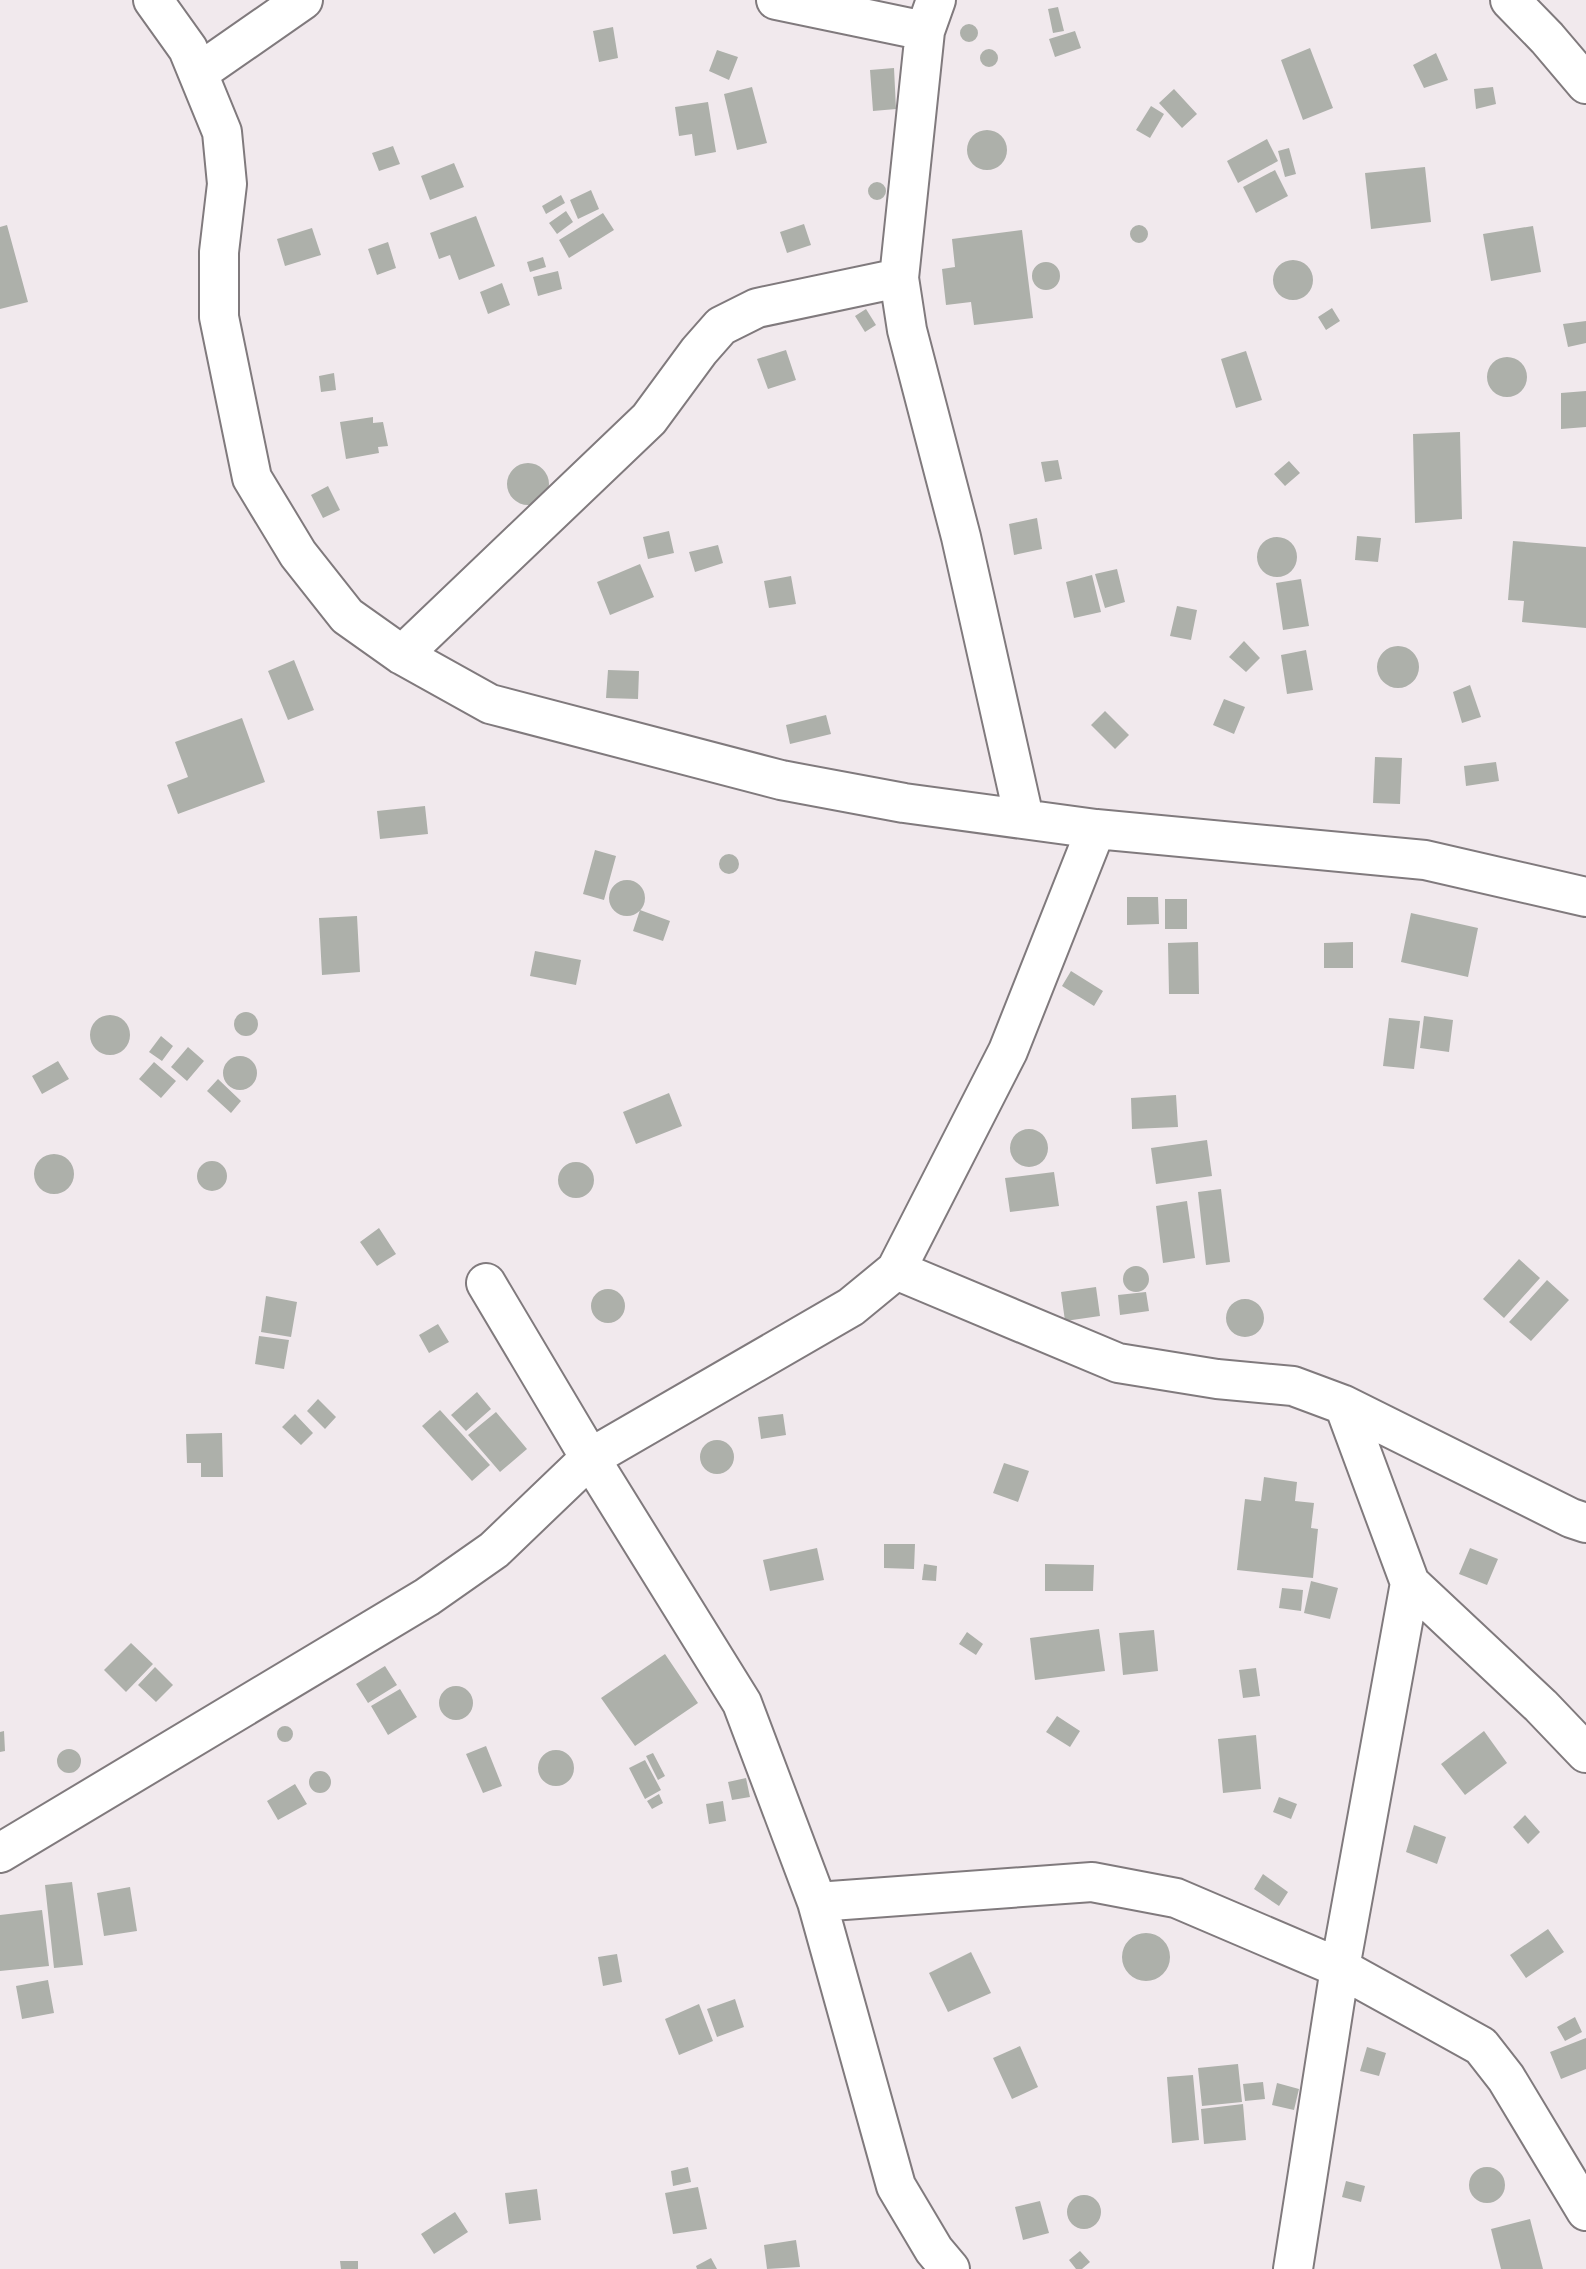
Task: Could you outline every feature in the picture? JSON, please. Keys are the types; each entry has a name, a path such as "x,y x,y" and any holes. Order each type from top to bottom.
{"street":[{"path":"153,0 188,49 222,132 227,184 219,252 219,317 251,478 298,554 346,616 402,655 491,704 781,780 904,803 1096,829 1425,860 1586,897"},
{"path":"198,73 303,0"},
{"path":"776,0 931,16 899,278 907,330 961,537 1024,818"},
{"path":"1510,0 1586,84"},
{"path":"402,655 649,419 721,326 757,308 899,278"},
{"path":"0,1853 427,1597 494,1550 590,1458 851,1307 896,1270 1008,1051 1096,829"},
{"path":"896,1270 1118,1363 1217,1379 1293,1386 1344,1405 1586,1523"},
{"path":"486,1283 590,1458 742,1703 817,1902 897,2186 934,2250 950,2269"},
{"path":"1344,1405 1410,1583 1541,1706 1586,1753"},
{"path":"1293,2269 1340,1968 1410,1583"},
{"path":"817,1902 1092,1882 1176,1898 1340,1968 1481,2046 1506,2078 1586,2211"}],"building":[{"path":"1058,7 1064,31 1053,33 1048,9"},
{"path":"969,24 975,27 978,33 975,39 969,42 963,39 960,33 963,27"},
{"path":"613,27 618,58 599,62 593,31"},
{"path":"1075,31 1081,48 1055,57 1049,39"},
{"path":"1310,48 1333,108 1303,120 1281,60"},
{"path":"989,49 995,52 998,58 995,64 989,67 983,64 980,58 983,52"},
{"path":"717,50 738,57 729,80 709,71"},
{"path":"1436,53 1448,80 1424,88 1413,65"},
{"path":"894,68 896,109 873,111 870,70"},
{"path":"752,87 767,143 737,150 724,94"},
{"path":"1493,87 1496,104 1476,109 1474,89"},
{"path":"1174,89 1197,114 1182,128 1159,103"},
{"path":"708,102 716,152 695,156 692,134 679,136 675,107"},
{"path":"1151,106 1164,114 1150,138 1136,130"},
{"path":"987,130 995,131 1001,136 1006,142 1006,158 1001,164 995,169 987,170 979,169 973,164 968,158 967,150 968,142 973,136 979,131"},
{"path":"1267,139 1278,161 1238,183 1227,161"},
{"path":"393,146 400,164 379,171 372,153"},
{"path":"1289,148 1296,174 1285,177 1278,151"},
{"path":"454,163 464,187 430,200 421,176"},
{"path":"1425,167 1431,222 1371,229 1365,173"},
{"path":"1275,170 1288,196 1256,213 1243,187"},
{"path":"877,182 883,185 886,191 883,197 877,200 871,197 868,191 871,185"},
{"path":"591,190 599,209 578,219 570,200"},
{"path":"561,195 565,203 546,214 542,206"},
{"path":"566,211 573,222 557,234 549,223"},
{"path":"603,213 614,230 569,258 559,240"},
{"path":"476,216 495,266 459,280 450,255 439,259 430,233"},
{"path":"804,224 811,245 787,253 780,232"},
{"path":"7,225 28,302 0,309 0,227"},
{"path":"1139,225 1145,228 1148,234 1145,240 1139,243 1133,240 1130,234 1133,228"},
{"path":"1533,226 1541,272 1491,281 1483,234"},
{"path":"312,228 321,255 285,266 277,239"},
{"path":"1022,230 1033,318 974,325 971,302 946,305 942,269 955,267 952,239"},
{"path":"388,242 396,268 377,275 368,249"},
{"path":"543,257 546,267 530,272 527,262"},
{"path":"1293,260 1301,261 1307,266 1312,272 1312,288 1307,294 1301,299 1293,300 1285,299 1279,294 1274,288 1273,280 1274,272 1279,266 1285,261"},
{"path":"1046,262 1056,266 1060,276 1056,286 1046,290 1036,286 1032,276 1036,266"},
{"path":"558,271 562,289 538,296 533,277"},
{"path":"502,283 510,305 488,314 480,292"},
{"path":"1332,308 1340,321 1326,330 1318,317"},
{"path":"866,309 876,325 865,332 855,316"},
{"path":"1586,321 1586,343 1568,347 1563,324"},
{"path":"786,350 796,380 768,389 757,359"},
{"path":"1246,351 1262,400 1236,408 1221,359"},
{"path":"1507,357 1515,358 1521,363 1526,369 1526,385 1521,391 1515,396 1507,397 1499,396 1493,391 1488,385 1487,377 1488,369 1493,363 1499,358"},
{"path":"334,373 336,390 321,392 319,376"},
{"path":"1586,391 1586,427 1561,429 1561,393"},
{"path":"373,417 373,423 383,422 388,446 378,447 379,453 346,459 340,422"},
{"path":"1460,432 1462,519 1415,523 1413,434"},
{"path":"1058,460 1062,479 1045,482 1041,462"},
{"path":"1289,461 1300,473 1285,486 1274,474"},
{"path":"528,463 543,469 549,484 543,499 528,505 513,499 507,484 513,469"},
{"path":"328,486 340,510 323,518 311,495"},
{"path":"1037,518 1042,549 1014,555 1009,524"},
{"path":"669,531 674,553 648,559 643,537"},
{"path":"1357,536 1381,538 1378,562 1355,560"},
{"path":"1277,537 1285,538 1291,543 1296,549 1296,565 1291,571 1285,576 1277,577 1269,576 1263,571 1258,565 1257,557 1258,549 1263,543 1269,538"},
{"path":"1513,541 1586,547 1586,628 1522,622 1524,601 1508,600"},
{"path":"718,545 723,563 695,572 689,552"},
{"path":"640,564 654,597 610,615 597,582"},
{"path":"1117,569 1125,602 1105,608 1095,574"},
{"path":"1092,575 1101,612 1074,618 1066,582"},
{"path":"791,576 796,604 769,608 764,581"},
{"path":"1301,579 1309,626 1283,630 1276,583"},
{"path":"1177,606 1197,610 1191,640 1170,636"},
{"path":"1244,641 1260,658 1246,672 1229,657"},
{"path":"1398,646 1412,653 1419,667 1412,681 1398,688 1384,681 1377,667 1384,653"},
{"path":"1306,650 1313,690 1287,694 1281,655"},
{"path":"294,660 314,710 288,720 268,671"},
{"path":"608,670 639,671 638,699 606,698"},
{"path":"1470,685 1481,717 1462,723 1453,692"},
{"path":"1224,699 1245,707 1234,734 1213,725"},
{"path":"1105,711 1129,735 1115,749 1091,725"},
{"path":"826,715 831,734 790,744 786,725"},
{"path":"242,718 265,782 178,814 167,785 188,777 175,742"},
{"path":"1375,757 1402,758 1400,804 1373,803"},
{"path":"1496,762 1499,781 1466,786 1464,766"},
{"path":"425,806 428,834 380,839 377,811"},
{"path":"595,850 616,856 604,900 583,894"},
{"path":"729,854 736,857 739,864 736,871 729,874 722,871 719,864 722,857"},
{"path":"627,880 639,886 645,898 639,910 627,916 615,910 609,898 615,886"},
{"path":"1127,897 1158,897 1159,924 1127,925"},
{"path":"1165,899 1187,899 1187,929 1165,929"},
{"path":"640,910 670,921 663,941 633,931"},
{"path":"1411,913 1478,928 1468,977 1401,962"},
{"path":"357,916 360,972 322,975 319,918"},
{"path":"1198,942 1199,994 1169,994 1168,943"},
{"path":"1353,942 1353,968 1324,968 1324,943"},
{"path":"535,951 581,960 576,985 530,976"},
{"path":"1071,971 1103,991 1094,1006 1062,986"},
{"path":"241,1012 251,1012 258,1019 258,1029 251,1036 241,1036 234,1029 234,1019"},
{"path":"110,1015 118,1016 124,1021 129,1027 129,1043 124,1049 118,1054 110,1055 102,1054 96,1049 91,1043 90,1035 91,1027 96,1021 102,1016"},
{"path":"1424,1016 1453,1020 1449,1052 1420,1048"},
{"path":"1389,1018 1420,1021 1414,1069 1383,1066"},
{"path":"161,1036 173,1046 162,1061 149,1052"},
{"path":"188,1047 204,1061 187,1081 171,1067"},
{"path":"240,1056 252,1061 257,1073 252,1085 240,1090 228,1085 223,1073 228,1061"},
{"path":"58,1061 69,1079 42,1094 32,1076"},
{"path":"154,1062 176,1081 161,1098 139,1079"},
{"path":"218,1079 241,1101 231,1113 207,1091"},
{"path":"669,1093 682,1126 636,1144 623,1112"},
{"path":"1176,1095 1178,1127 1132,1129 1131,1098"},
{"path":"1029,1129 1042,1135 1048,1148 1042,1161 1029,1167 1016,1161 1010,1148 1016,1135"},
{"path":"1207,1140 1212,1176 1156,1184 1151,1148"},
{"path":"54,1154 62,1155 68,1160 73,1166 73,1182 68,1188 62,1193 54,1194 46,1193 40,1188 35,1182 34,1174 35,1166 40,1160 46,1155"},
{"path":"212,1161 218,1162 226,1170 226,1182 218,1190 212,1191 206,1190 198,1182 197,1176 198,1170 206,1162"},
{"path":"576,1162 588,1168 594,1180 588,1192 576,1198 564,1192 558,1180 564,1168"},
{"path":"1054,1172 1059,1206 1010,1212 1005,1178"},
{"path":"1221,1189 1230,1262 1206,1265 1198,1192"},
{"path":"1187,1201 1195,1258 1163,1263 1156,1206"},
{"path":"379,1228 396,1254 377,1266 360,1242"},
{"path":"1519,1259 1540,1278 1504,1318 1483,1299"},
{"path":"1136,1266 1145,1270 1149,1279 1145,1288 1136,1292 1127,1288 1123,1279 1127,1270"},
{"path":"1547,1280 1569,1300 1531,1341 1509,1322"},
{"path":"1096,1287 1100,1316 1065,1321 1061,1292"},
{"path":"608,1289 620,1294 625,1306 620,1318 608,1323 596,1318 591,1306 596,1294"},
{"path":"1146,1292 1149,1311 1120,1315 1118,1295"},
{"path":"266,1296 297,1302 291,1337 261,1332"},
{"path":"1245,1299 1258,1305 1264,1318 1258,1331 1245,1337 1232,1331 1226,1318 1232,1305"},
{"path":"438,1324 449,1342 429,1353 419,1335"},
{"path":"259,1336 289,1340 284,1369 255,1364"},
{"path":"477,1392 491,1409 466,1431 451,1415"},
{"path":"318,1399 336,1417 325,1429 307,1411"},
{"path":"440,1410 490,1465 472,1481 422,1426"},
{"path":"496,1412 527,1449 500,1472 468,1435"},
{"path":"295,1414 313,1433 301,1445 282,1427"},
{"path":"783,1414 786,1435 761,1439 758,1417"},
{"path":"222,1433 223,1477 201,1477 201,1463 187,1463 186,1434"},
{"path":"717,1440 729,1445 734,1457 729,1469 717,1474 705,1469 700,1457 705,1445"},
{"path":"1004,1463 1029,1471 1018,1502 993,1493"},
{"path":"1264,1477 1297,1482 1295,1501 1314,1503 1311,1528 1318,1529 1313,1578 1237,1570 1245,1499 1261,1501"},
{"path":"884,1544 915,1544 914,1569 884,1568"},
{"path":"817,1548 824,1580 770,1591 763,1560"},
{"path":"1470,1548 1498,1559 1487,1585 1459,1574"},
{"path":"924,1564 937,1566 936,1581 922,1580"},
{"path":"1045,1564 1094,1565 1093,1591 1045,1591"},
{"path":"1311,1581 1338,1588 1330,1619 1304,1613"},
{"path":"1282,1588 1303,1590 1301,1611 1279,1608"},
{"path":"1099,1629 1105,1671 1035,1680 1030,1638"},
{"path":"1154,1630 1158,1671 1123,1675 1119,1633"},
{"path":"967,1632 983,1644 976,1655 959,1644"},
{"path":"131,1643 153,1664 126,1692 104,1670"},
{"path":"665,1654 698,1703 635,1746 601,1698"},
{"path":"385,1666 397,1685 368,1703 356,1684"},
{"path":"155,1667 173,1685 156,1702 138,1685"},
{"path":"1256,1668 1260,1696 1243,1698 1239,1670"},
{"path":"456,1686 468,1691 473,1703 468,1715 456,1720 444,1715 439,1703 444,1691"},
{"path":"400,1689 417,1717 388,1735 371,1706"},
{"path":"1057,1716 1080,1731 1070,1747 1046,1732"},
{"path":"285,1726 293,1734 285,1742 277,1734"},
{"path":"4,1731 5,1751 0,1752 0,1732"},
{"path":"1484,1731 1507,1763 1465,1795 1441,1764"},
{"path":"1256,1735 1261,1789 1223,1793 1218,1739"},
{"path":"486,1746 502,1786 483,1793 466,1754"},
{"path":"69,1749 80,1756 81,1761 74,1772 69,1773 58,1766 57,1761 64,1750"},
{"path":"556,1750 569,1755 574,1768 569,1781 556,1786 543,1781 538,1768 543,1755"},
{"path":"653,1753 665,1776 658,1780 646,1756"},
{"path":"645,1760 661,1790 645,1799 629,1768"},
{"path":"320,1771 328,1774 331,1782 328,1790 320,1793 312,1790 309,1782 312,1774"},
{"path":"746,1778 750,1797 732,1800 728,1782"},
{"path":"295,1784 307,1804 278,1820 267,1801"},
{"path":"659,1794 663,1803 652,1809 647,1801"},
{"path":"1279,1797 1297,1804 1291,1819 1273,1812"},
{"path":"723,1801 726,1821 709,1824 706,1804"},
{"path":"1525,1815 1540,1832 1528,1844 1513,1827"},
{"path":"1414,1825 1446,1837 1437,1864 1406,1852"},
{"path":"1263,1874 1288,1892 1279,1906 1254,1889"},
{"path":"72,1882 83,1965 54,1968 45,1885"},
{"path":"130,1887 137,1931 104,1936 97,1893"},
{"path":"42,1910 49,1966 0,1971 0,1915"},
{"path":"1548,1929 1564,1952 1526,1978 1510,1955"},
{"path":"1146,1933 1163,1940 1170,1957 1163,1974 1146,1981 1129,1974 1122,1957 1129,1940"},
{"path":"971,1952 991,1993 948,2012 929,1973"},
{"path":"617,1954 622,1982 603,1986 598,1957"},
{"path":"48,1980 54,2013 22,2019 16,1986"},
{"path":"735,1999 744,2027 717,2037 707,2009"},
{"path":"699,2004 713,2041 679,2055 665,2019"},
{"path":"1575,2017 1582,2032 1565,2041 1557,2027"},
{"path":"1586,2038 1586,2069 1561,2079 1550,2052"},
{"path":"1020,2046 1038,2087 1012,2099 993,2058"},
{"path":"1367,2047 1386,2053 1379,2076 1360,2071"},
{"path":"1238,2064 1242,2102 1202,2106 1198,2068"},
{"path":"1193,2075 1199,2140 1172,2143 1167,2077"},
{"path":"1263,2082 1265,2099 1245,2101 1243,2084"},
{"path":"1277,2083 1299,2089 1294,2110 1272,2105"},
{"path":"1243,2104 1246,2140 1204,2144 1201,2109"},
{"path":"688,2167 691,2182 673,2186 671,2171"},
{"path":"1487,2167 1500,2172 1505,2185 1500,2198 1487,2203 1474,2198 1469,2185 1474,2172"},
{"path":"1346,2181 1365,2186 1361,2202 1342,2197"},
{"path":"698,2187 707,2229 673,2234 665,2193"},
{"path":"537,2189 541,2220 509,2224 505,2193"},
{"path":"1084,2195 1096,2200 1101,2212 1096,2224 1084,2229 1072,2224 1067,2212 1072,2200"},
{"path":"1040,2201 1049,2233 1023,2240 1015,2207"},
{"path":"455,2212 468,2232 434,2254 421,2234"},
{"path":"1530,2219 1543,2269 1501,2269 1491,2229"},
{"path":"796,2240 800,2267 767,2269 764,2245"},
{"path":"1080,2251 1090,2262 1082,2269 1076,2269 1069,2260"},
{"path":"711,2258 717,2269 697,2269 696,2266"},
{"path":"340,2261 358,2261 358,2269 341,2269"}]}
